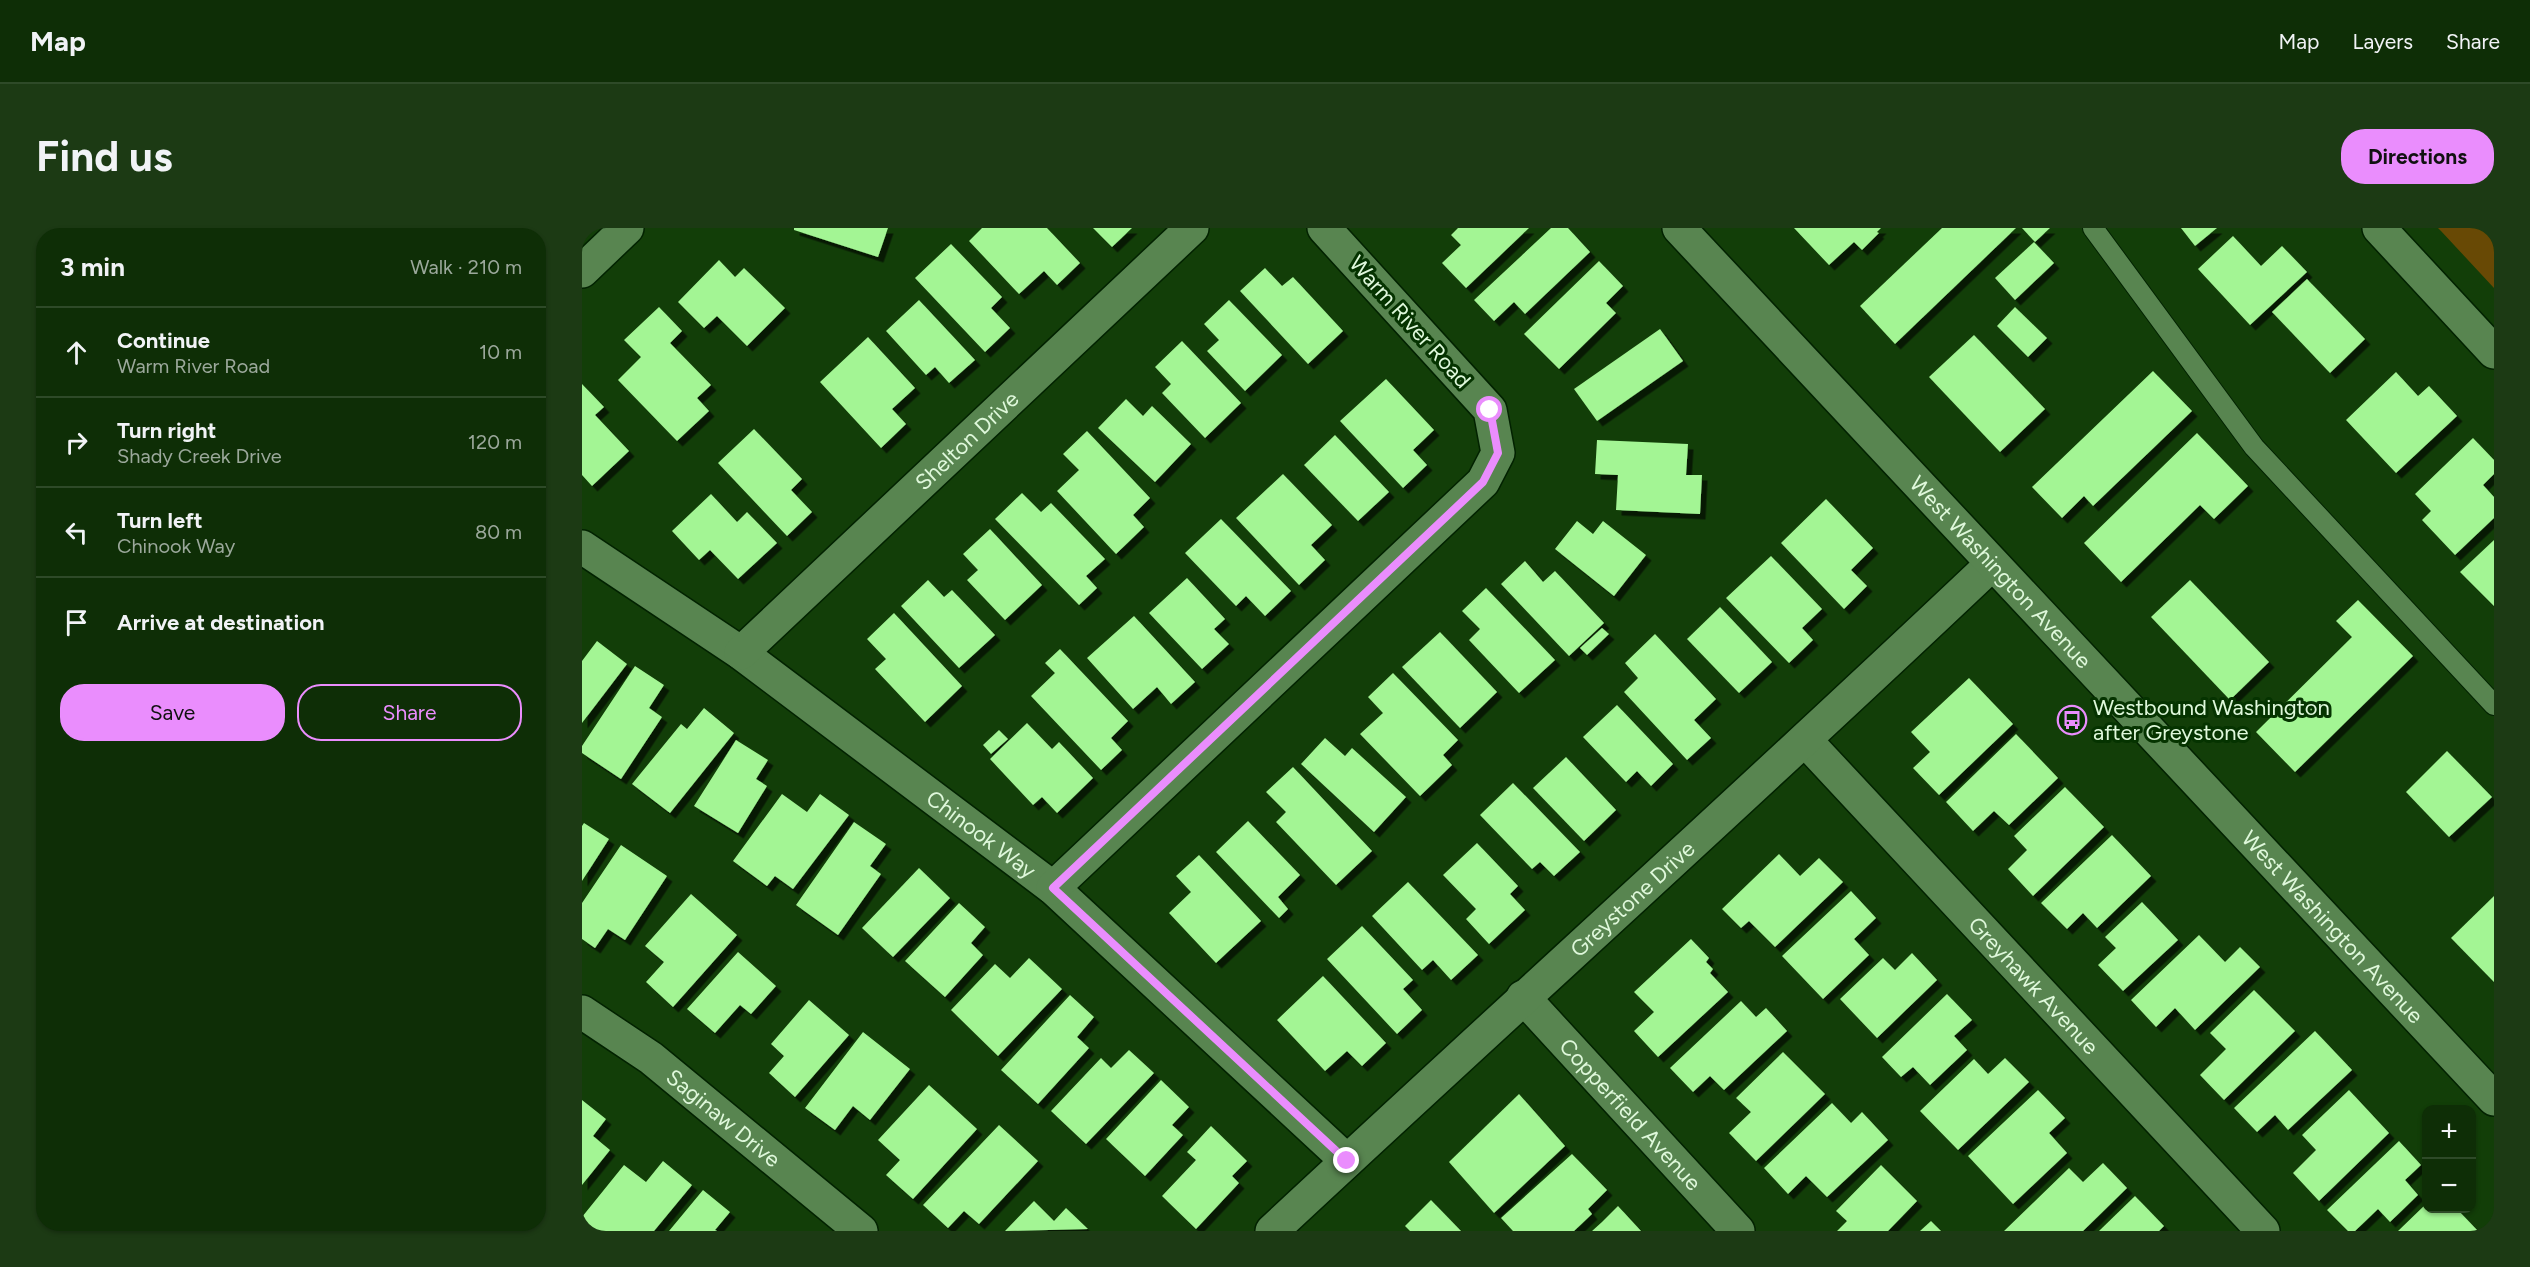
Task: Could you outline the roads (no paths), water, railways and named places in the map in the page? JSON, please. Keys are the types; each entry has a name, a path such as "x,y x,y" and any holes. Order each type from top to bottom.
{"street":[{"path":"582,271 627,228"},
{"name":"Shelton Drive","path":"741,653 1192,228"},
{"name":"Warm River Road","path":"1053,888 1483,482 1498,453 1490,410 1324,228"},
{"name":"West Washington Avenue","path":"1679,228 2493,1096"},
{"path":"2379,228 2392,245 2494,351"},
{"name":"Chinook Way","path":"582,547 741,653 1053,888 1347,1161"},
{"name":"Greystone Drive","path":"1272,1231 1523,997 1806,741 1992,564"},
{"name":"Greyhawk Avenue","path":"1806,741 2263,1231"},
{"name":"Copperfield Avenue","path":"1523,997 1738,1231"},
{"name":"Saginaw Drive","path":"582,1012 651,1058 861,1231"}],"lane":[{"path":"2094,228 2254,447 2494,705"}],"place":[{"name":"Westbound Washington after Greystone","path":"2072,720"}]}
